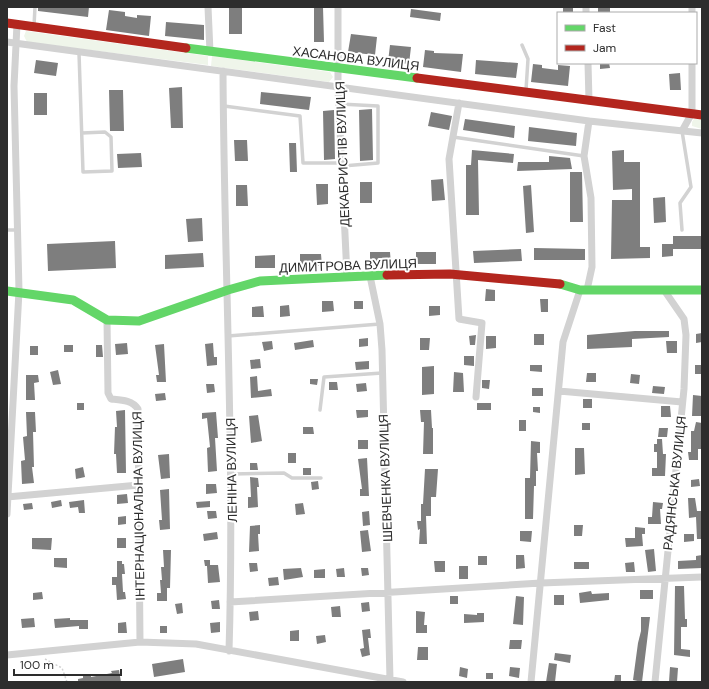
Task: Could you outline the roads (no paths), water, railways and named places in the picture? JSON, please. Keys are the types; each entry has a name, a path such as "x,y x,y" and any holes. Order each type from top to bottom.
{"street":[{"path":"208,7 210,52"},
{"name":"ДЕКАБРИСТІВ ВУЛИЦЯ","path":"338,7 338,88 340,104 347,276"},
{"name":"ХАСАНОВА ВУЛИЦЯ","path":"7,23 338,69 589,102 702,115"},
{"path":"7,514 19,291 15,126 10,86 17,44 17,24"},
{"path":"7,42 79,53 589,121 702,133"},
{"path":"588,64 589,102"},
{"path":"682,131 692,113 692,64"},
{"name":"ЛЕНІНА ВУЛИЦЯ","path":"223,71 224,181 232,474 229,651"},
{"path":"460,103 449,159 458,275 459,319 482,323 476,397"},
{"path":"531,682 563,342 592,267 591,198 584,156 589,121"},
{"path":"7,126 15,126"},
{"name":"ДИМИТРОВА ВУЛИЦЯ","path":"7,291 19,291 73,300 107,320 139,321 228,290 260,281 347,276 458,275 560,284 583,290 702,290"},
{"name":"ШЕВЧЕНКА ВУЛИЦЯ","path":"370,276 380,324 389,592 390,680"},
{"name":"РАДЯНСЬКА ВУЛИЦЯ","path":"655,682 682,402 686,335 684,319 664,290"},
{"name":"ІНТЕРНАЦІОНАЛЬНА ВУЛИЦЯ","path":"107,320 108,393 110,399 126,400 135,404 138,409 140,642"},
{"path":"559,391 682,402"},
{"path":"7,497 139,485"},
{"path":"230,602 541,583 702,577"},
{"path":"7,655 140,642 196,644 403,682"}],"lane":[{"path":"34,26 35,7"},
{"path":"522,45 528,59 526,93"},
{"path":"79,53 83,172 112,171 111,137 105,132 82,134"},
{"path":"224,106 300,116 303,163 378,164 378,106 340,104"},
{"path":"682,131 691,187 680,203 682,230"},
{"path":"453,137 584,156"},
{"path":"7,230 18,230"},
{"path":"228,336 380,324"},
{"path":"320,410 324,377 382,374"},
{"path":"232,474 284,473 292,478 320,478"}]}
